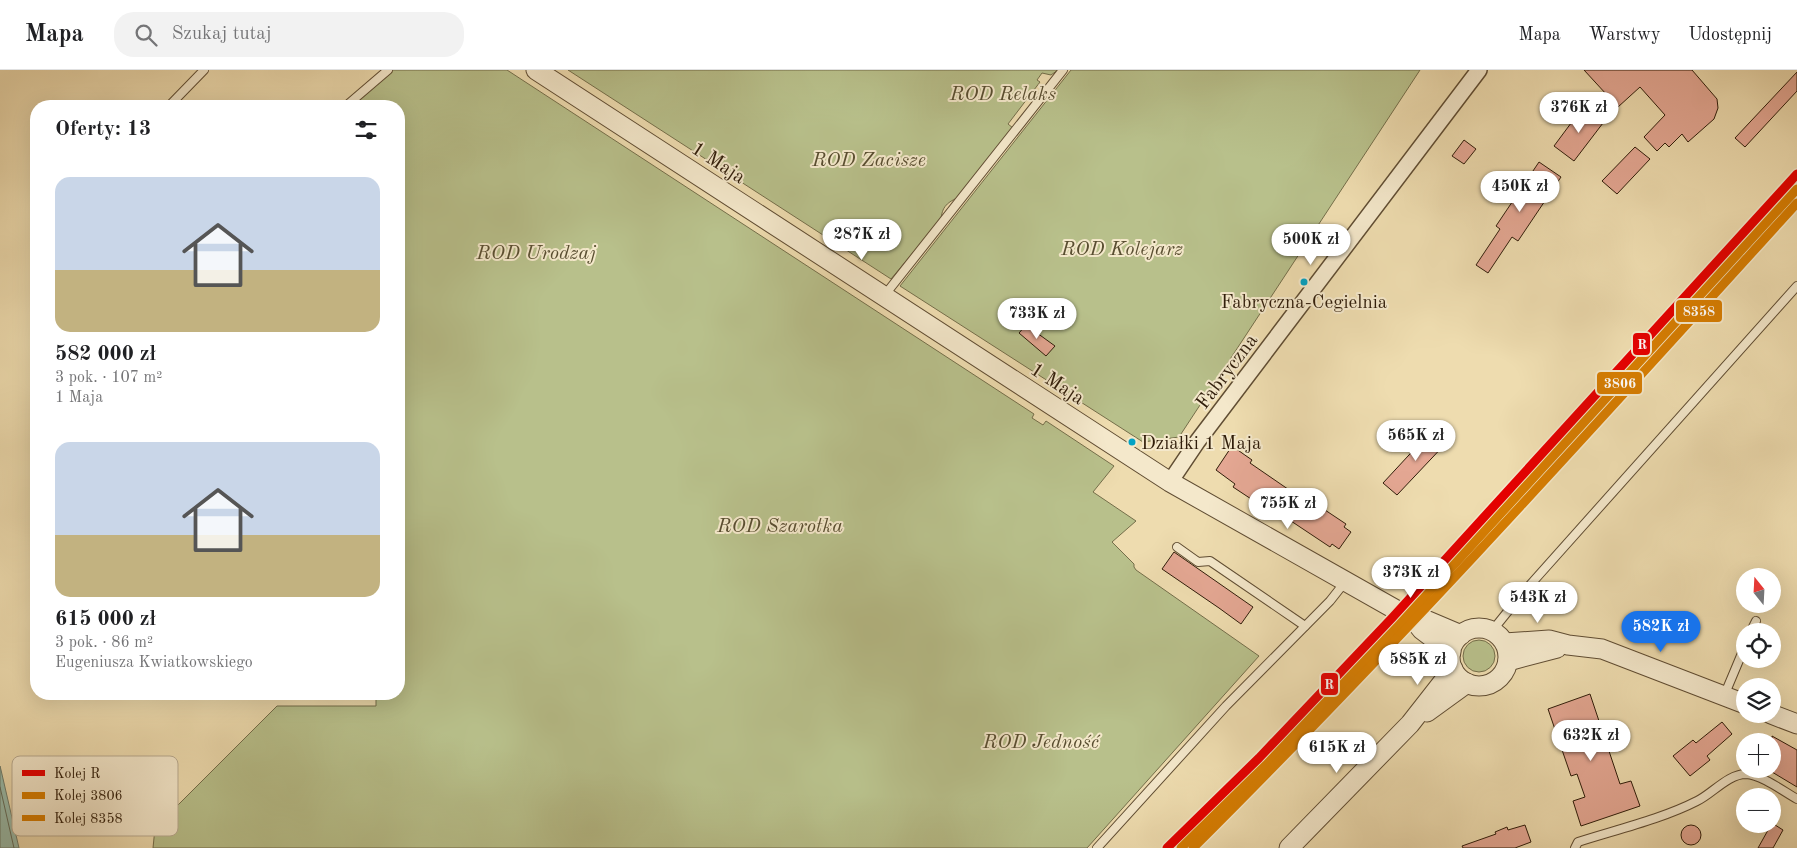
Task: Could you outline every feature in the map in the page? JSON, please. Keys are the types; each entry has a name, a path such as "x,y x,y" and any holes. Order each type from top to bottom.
{"street":[{"name":"1 Maja","path":"536,70 1170,482 1414,620 1452,661"},
{"name":"Fabryczna","path":"1170,482 1209,426 1479,70"},
{"name":"1 Maja","path":"1414,620 1428,621 1461,635"},
{"path":"1410,724 1452,661 1456,640 1461,635 1481,628 1502,645 1568,645 1602,649 1736,701"},
{"path":"1452,661 1456,675 1467,683 1475,686 1493,683 1505,670 1502,645"},
{"path":"1289,848 1410,724 1467,683"},
{"path":"1781,718 1797,724"}],"lane":[{"path":"175,100 204,70"},
{"path":"353,100 388,70"},
{"path":"884,296 1063,70"},
{"path":"1502,645 1521,595 1797,286"},
{"path":"1177,547 1198,562 1210,561 1305,626"},
{"path":"1097,848 1226,706 1330,601 1345,582"},
{"path":"1724,696 1736,667"},
{"path":"1575,848 1578,842 1678,810 1697,801 1735,776 1745,774 1756,776 1797,799"}],"green space":[{"name":"ROD Szarotka","path":"392,70 507,70 1034,414 1032,418 1043,425 1046,421 1114,466 1093,492 1136,521 1112,542 1134,564 1136,570 1259,656 1087,848 153,848 154,836 178,836 178,805 277,706 376,706 376,700 405,700 405,100 358,100"},
{"name":"ROD Zacisze","path":"568,70 1058,70 1051,75 1042,73 1037,80 1040,82 1008,124 1013,128 957,198 945,206 941,219 891,279"},
{"name":"ROD Kolejarz","path":"1071,70 1420,70 1179,437 1143,442 900,286"},
{"path":"1479,640 1485,641 1490,645 1494,650 1494,662 1490,667 1485,671 1479,672 1473,671 1468,667 1464,662 1463,656 1464,650 1468,645 1473,641"}],"water":[{"path":"0,766 12,818 12,836 16,836 19,848 0,848"}],"building":[{"path":"1584,70 1692,70 1717,99 1718,108 1714,119 1688,142 1682,134 1669,147 1665,143 1657,151 1644,137 1665,115 1640,87 1618,107"},
{"path":"1797,72 1797,91 1745,147 1735,138"},
{"path":"1583,107 1603,123 1574,161 1554,146"},
{"path":"1464,140 1476,149 1464,164 1452,156"},
{"path":"1635,147 1650,159 1617,194 1602,181"},
{"path":"1539,162 1561,177 1518,241 1512,237 1488,273 1476,265 1500,229 1496,226"},
{"path":"1026,325 1055,346 1046,356 1019,333"},
{"path":"1434,428 1448,441 1397,495 1383,483"},
{"path":"1232,446 1252,460 1250,463 1314,507 1316,504 1346,524 1344,527 1351,532 1339,549 1332,544 1330,547 1291,521 1289,524 1233,487 1235,484 1216,470"},
{"path":"1174,552 1253,607 1241,624 1162,569"},
{"path":"1590,694 1620,784 1631,781 1640,806 1581,826 1573,801 1585,797 1577,774 1571,776 1548,709"},
{"path":"1722,722 1732,734 1707,756 1710,760 1690,776 1673,756 1693,740 1696,743"},
{"path":"1781,741 1797,750 1797,787 1781,777"},
{"path":"1525,825 1531,842 1515,848 1463,848 1462,846 1496,834 1495,832 1507,827 1508,830"},
{"path":"1691,825 1698,828 1701,835 1698,842 1691,845 1684,842 1681,835 1684,828"},
{"path":"1781,829 1783,830 1773,848 1758,848 1766,833 1781,833"}],"rail line":[{"name":"R","path":"1167,848 1259,758 1392,618 1797,174"},
{"name":"3806","path":"1181,848 1266,765 1399,625 1797,189"},
{"name":"8358","path":"1193,848 1271,770 1424,610 1797,203"}],"place":[{"name":"Fabryczna-Cegielnia","path":"1304,282"},
{"name":"Działki 1 Maja","path":"1132,442"}],"park label":[{"name":"ROD Relaks","path":"1003,93"},
{"name":"ROD Urodzaj","path":"536,252"},
{"name":"ROD Jedność","path":"1041,741"}]}
